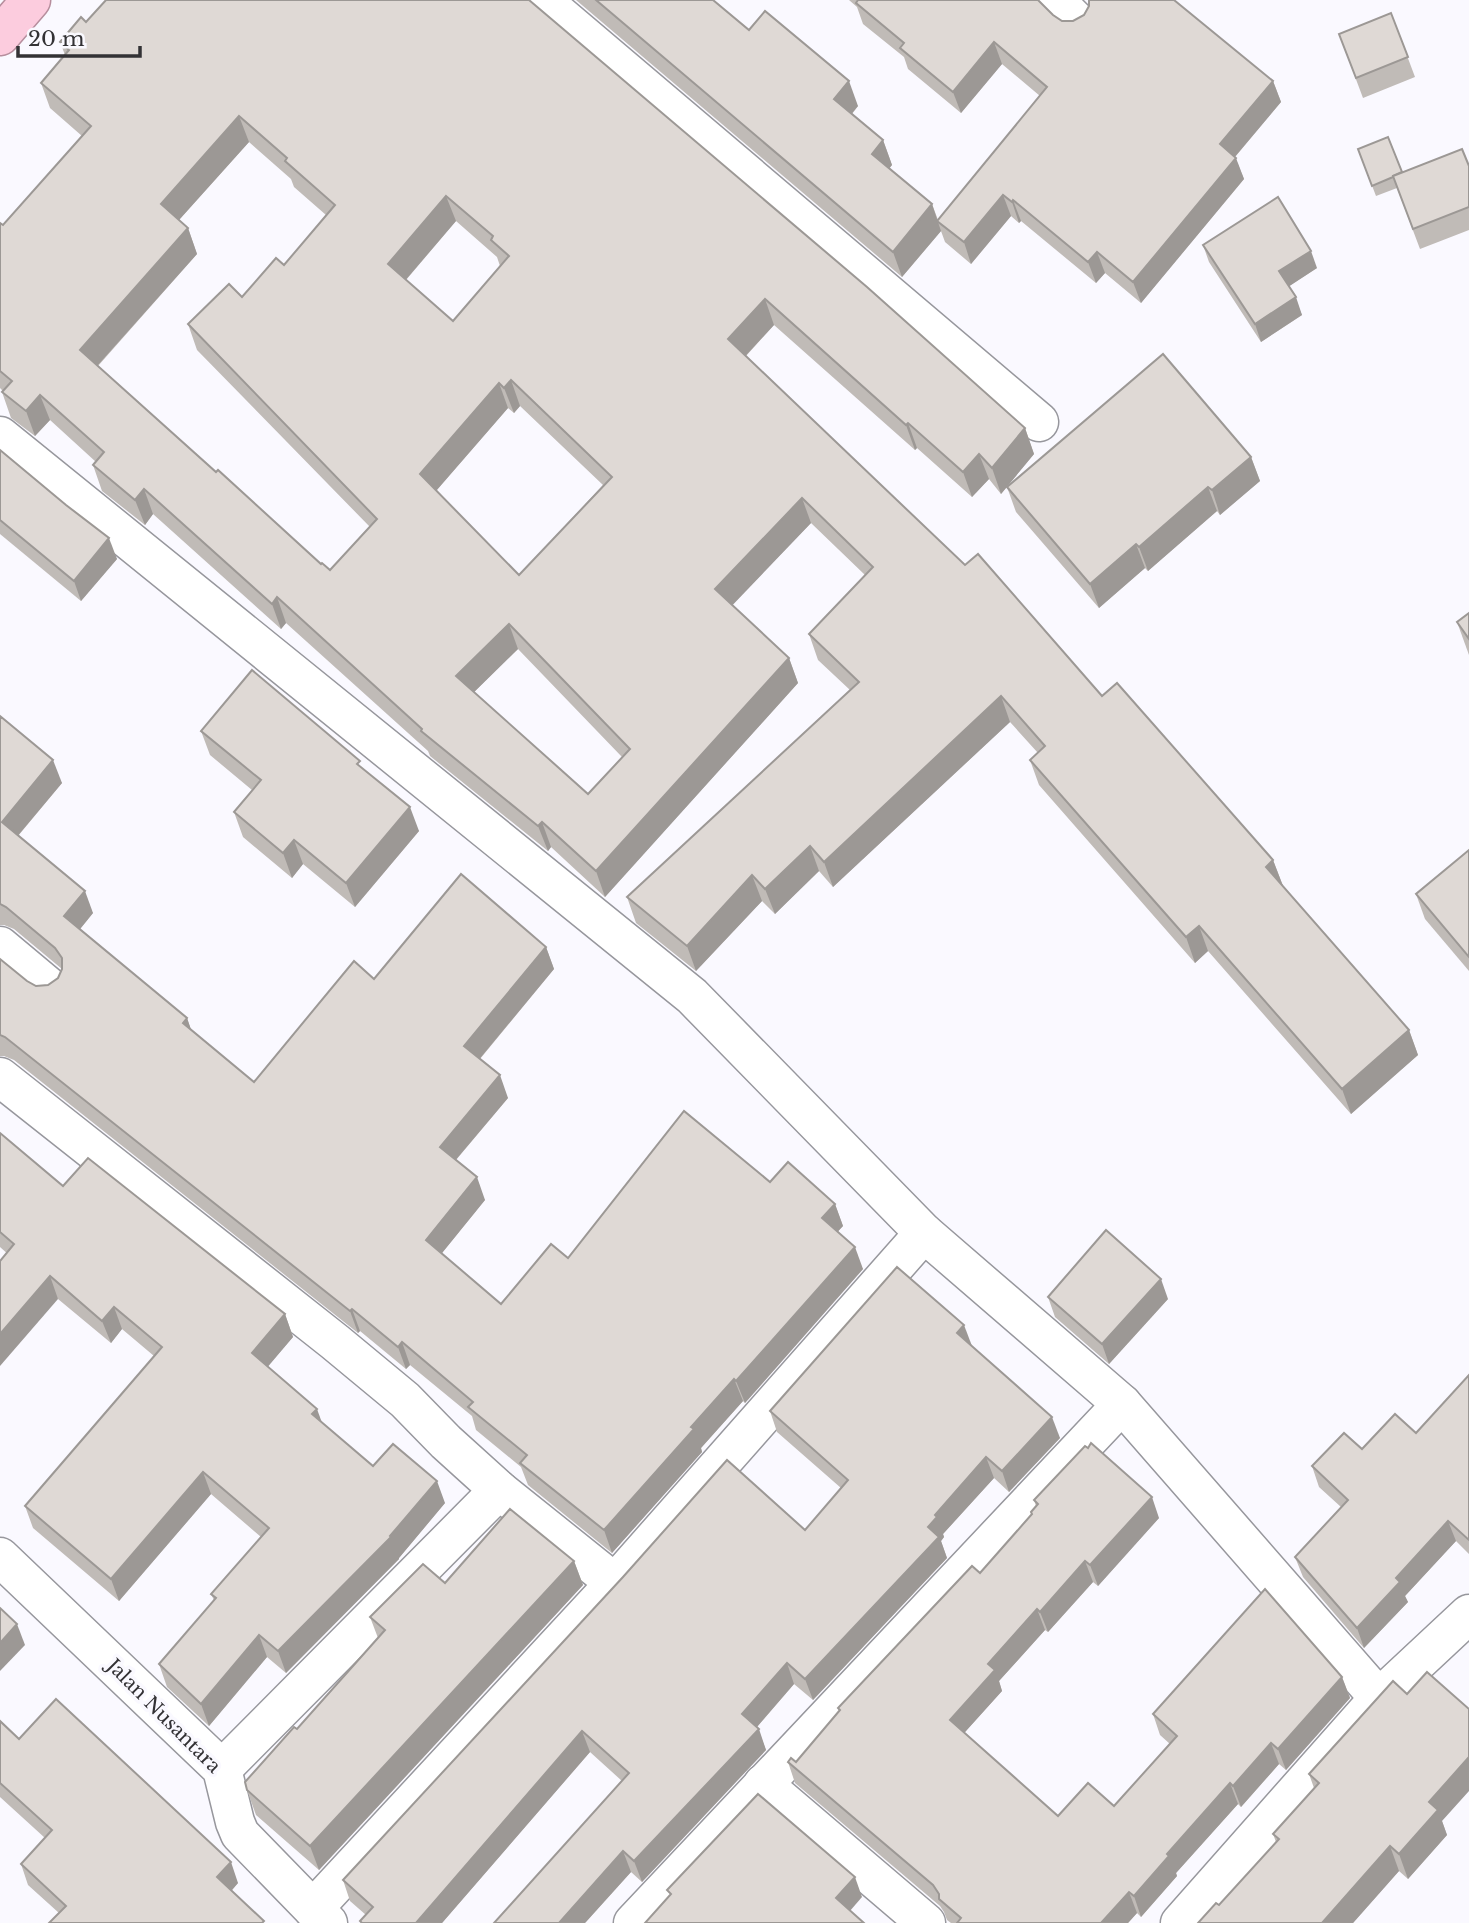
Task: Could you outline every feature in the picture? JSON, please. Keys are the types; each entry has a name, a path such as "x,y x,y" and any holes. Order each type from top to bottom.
{"highway":[{"path":"0,36 31,0"}],"street":[{"path":"542,0 1039,422"},
{"path":"0,436 692,996 924,1233 1122,1404 1379,1698"},
{"path":"0,946 49,987"},
{"path":"0,1077 335,1342 405,1400 499,1490 615,1583"},
{"path":"320,1916 924,1233"},
{"path":"633,1923 1122,1404"},
{"path":"222,1769 499,1490"},
{"name":"Jalan Nusantara","path":"0,1556 222,1769 240,1834 320,1916"},
{"path":"1180,1923 1379,1698 1469,1614"},
{"path":"763,1784 926,1923"}],"building":[{"path":"106,0 529,0 867,287 1025,428 992,468 979,454 963,472 908,423 906,425 765,299 728,339 965,565 978,554 1102,696 1117,683 1273,860 1266,867 1409,1030 1342,1089 1199,926 1186,937 1030,760 1045,746 1001,696 824,862 810,846 765,889 752,875 687,946 627,897 859,682 809,634 873,567 802,498 715,589 789,658 596,871 542,822 538,826 421,731 422,729 277,597 272,604 144,489 135,500 93,465 104,452 40,395 26,411 2,392 12,381 0,371 0,223 3,225 91,126 41,83 69,50 60,42 81,17 86,22","holes":["239,116 335,205 284,265 276,258 242,297 229,284 188,324 377,519 330,570 80,350 188,228 161,204","446,196 493,236 491,240 509,256 453,321 388,264","511,380 612,477 519,575 420,474 499,383 504,388","509,624 630,749 588,794 456,676"]},
{"path":"596,0 713,0 749,30 765,11 849,81 834,99 883,140 872,154 932,204 893,252"},
{"path":"858,0 1038,0 1062,21 1073,21 1084,15 1089,0 1174,0 1273,81 1220,144 1236,158 1133,282 1097,252 1088,262 1013,200 1012,202 1003,195 964,242 937,221 1047,87 994,42 953,92 900,48 904,43 856,3"},
{"path":"1391,13 1408,57 1356,78 1339,34"},
{"path":"1388,137 1402,172 1372,186 1358,149"},
{"path":"1462,149 1469,166 1469,207 1413,229 1393,176"},
{"path":"1278,197 1311,251 1279,271 1296,297 1255,324 1203,245"},
{"path":"1163,354 1251,457 1212,490 1208,487 1139,547 1136,544 1090,584 1007,487"},
{"path":"0,450 109,538 74,581 0,520"},
{"path":"1469,613 1469,639 1457,622"},
{"path":"252,670 360,761 357,764 410,807 346,883 294,840 283,853 234,812 261,780 201,731"},
{"path":"0,716 53,760 2,822 85,891 64,916 187,1018 183,1023 254,1082 354,961 374,979 461,874 546,947 464,1046 500,1075 440,1147 477,1177 426,1240 501,1304 551,1244 568,1258 684,1111 770,1182 788,1162 835,1204 822,1218 855,1247 736,1381 734,1379 691,1427 694,1429 604,1530 520,1463 527,1455 468,1407 473,1402 402,1342 398,1347 352,1309 350,1311 0,1035 0,959 36,986 48,985 58,978 62,969 62,958 55,948 0,904"},
{"path":"1469,850 1469,957 1416,894"},
{"path":"0,1133 63,1186 88,1158 285,1314 252,1353 317,1409 312,1414 373,1466 393,1444 437,1481 391,1537 278,1651 259,1635 201,1704 159,1664 216,1598 211,1594 269,1528 203,1472 111,1579 25,1506 162,1347 114,1307 102,1321 50,1276 0,1334 0,1261 14,1244 0,1232"},
{"path":"1106,1230 1161,1279 1102,1344 1048,1297"},
{"path":"897,1267 964,1325 957,1333 1052,1417 1002,1471 986,1457 935,1515 937,1517 928,1527 939,1537 805,1679 787,1663 742,1714 759,1729 634,1861 623,1851 559,1923 494,1923 629,1773 582,1731 416,1923 362,1923 360,1921 373,1907 343,1880 623,1577 727,1460 805,1530 848,1480 770,1411"},
{"path":"1469,1375 1469,1540 1448,1521 1396,1578 1400,1582 1357,1628 1295,1557 1348,1500 1312,1466 1344,1433 1362,1449 1395,1414 1416,1433"},
{"path":"1091,1443 1152,1497 1090,1565 1085,1561 1040,1612 1037,1609 988,1664 995,1670 950,1720 1058,1816 1088,1783 1114,1806 1177,1736 1153,1714 1265,1589 1342,1677 1278,1749 1271,1743 1233,1786 1230,1783 1134,1896 1129,1892 1101,1923 957,1923 961,1918 939,1899 933,1885 788,1762 791,1758 796,1762 840,1710 838,1708 972,1566 980,1573 1032,1514 1038,1504 1034,1500 1085,1446 1088,1448"},
{"path":"510,1509 574,1561 310,1846 247,1790 245,1782 294,1727 297,1729 385,1630 370,1617 423,1564 445,1583"},
{"path":"0,1608 17,1624 0,1643"},
{"path":"1427,1672 1469,1709 1469,1757 1429,1802 1438,1810 1399,1854 1390,1846 1322,1923 1198,1923 1216,1903 1219,1905 1279,1839 1273,1834 1319,1783 1309,1774 1393,1681 1407,1694"},
{"path":"56,1699 231,1862 217,1877 264,1921 262,1923 49,1923 66,1906 21,1864 52,1830 0,1783 0,1721 19,1739"},
{"path":"758,1794 855,1877 836,1898 864,1923 645,1923 671,1894 667,1890"}]}
